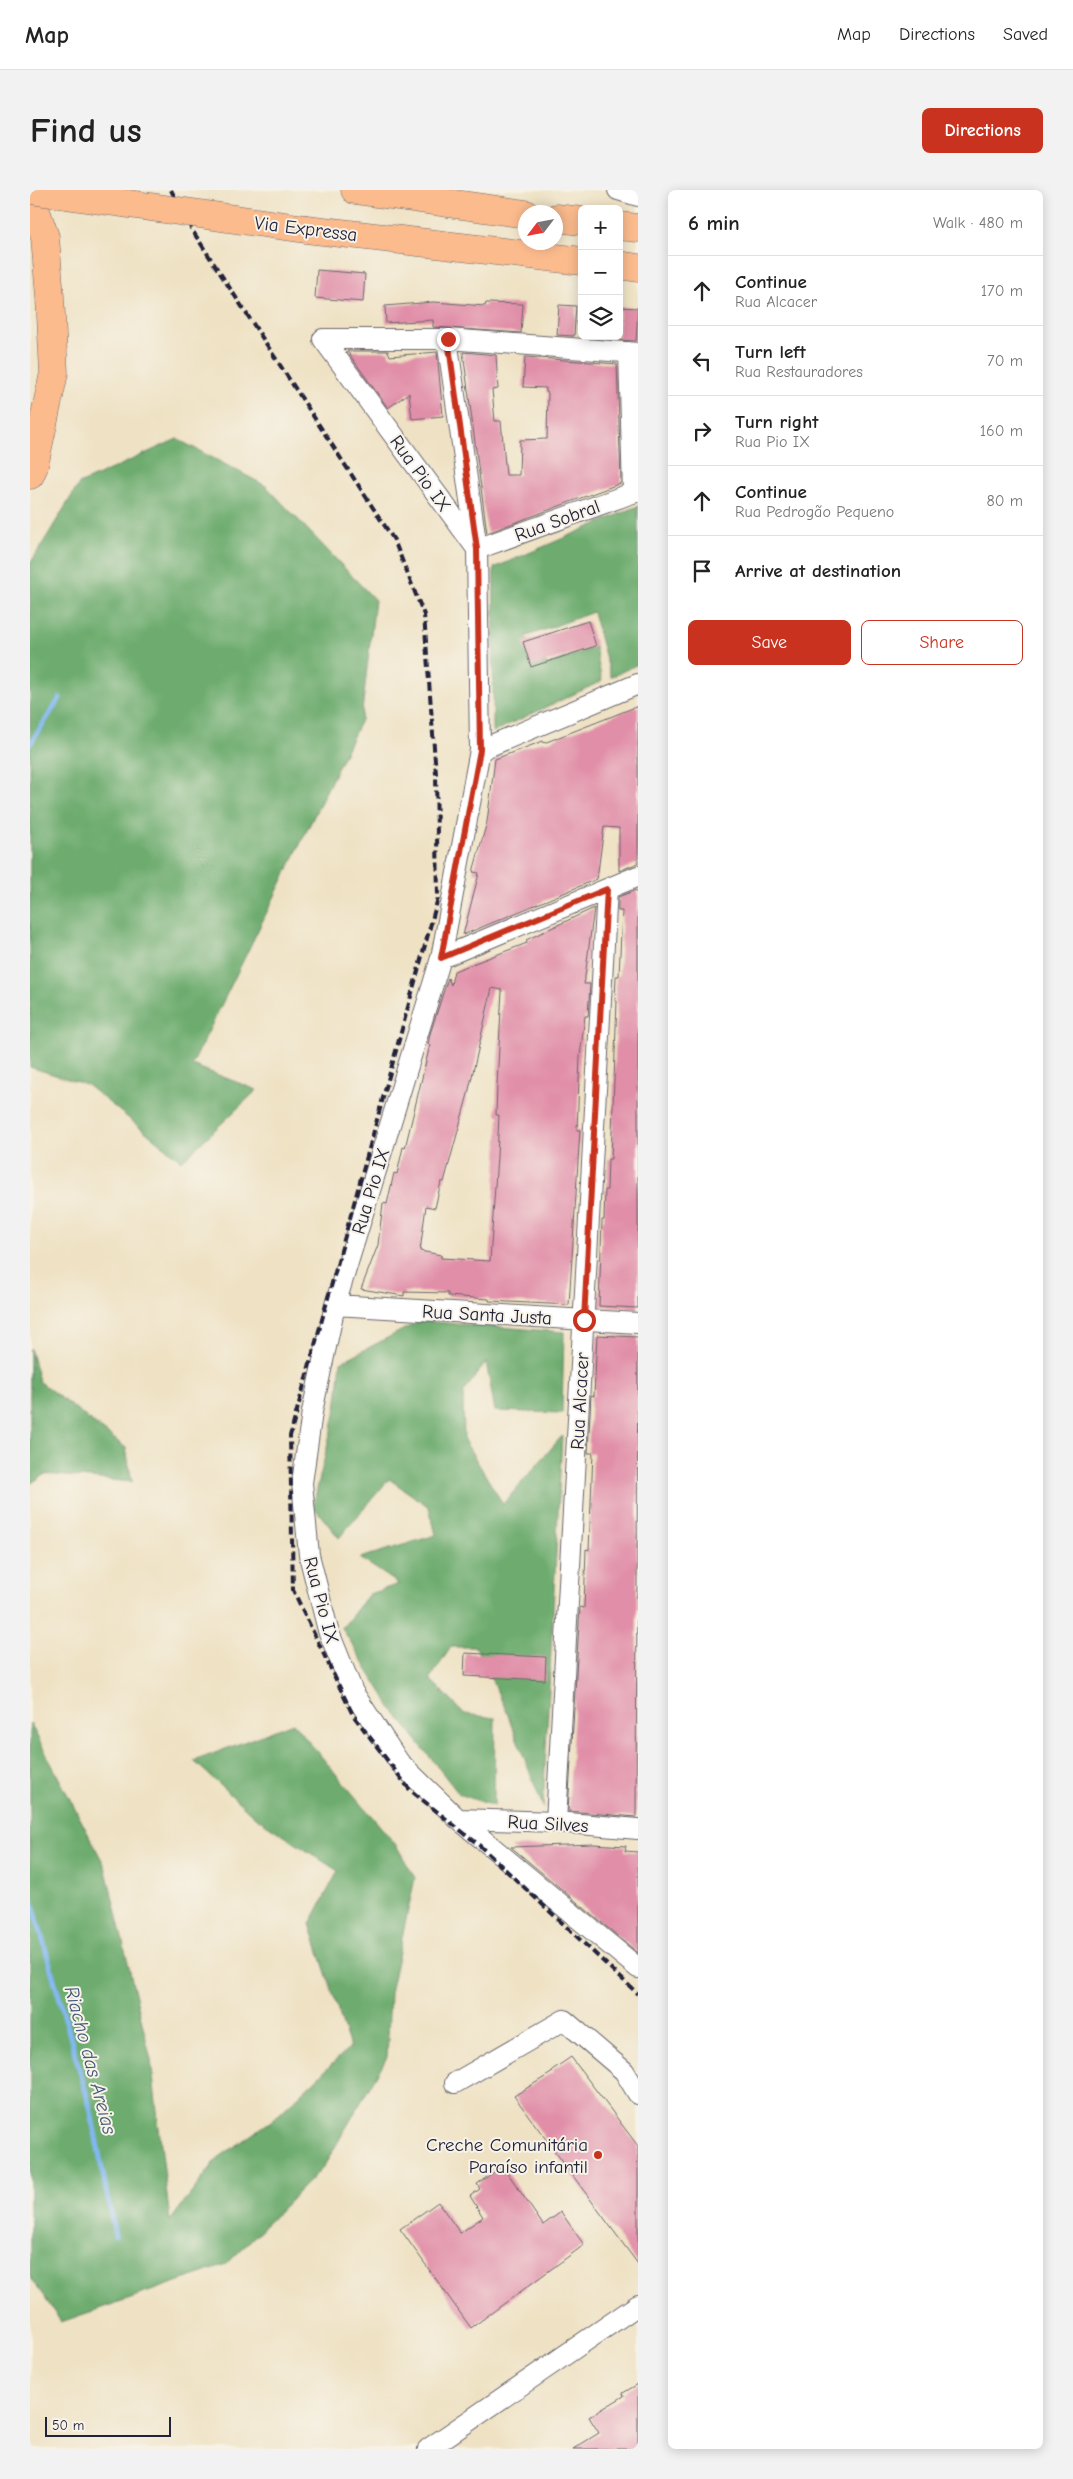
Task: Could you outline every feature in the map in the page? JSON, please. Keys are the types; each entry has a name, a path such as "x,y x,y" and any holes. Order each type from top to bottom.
{"main road":[{"name":"Via Expressa","path":"30,190 306,229 578,261"},
{"path":"355,190 518,213"},
{"path":"30,194 44,237 50,297 54,373 34,466 30,475"},
{"path":"563,219 578,221"},
{"path":"623,226 638,228"},
{"path":"623,266 638,268"}],"street":[{"path":"618,190 638,196"},
{"name":"Rua Pio IX","path":"448,339 323,338 477,549 480,750 441,958 335,1305 312,1412 302,1483 309,1555 328,1630 353,1692 399,1762 458,1819 638,1968"},
{"path":"477,549 448,339 633,352 635,492"},
{"name":"Rua Sobral","path":"477,549 635,492"},
{"path":"480,750 638,684"},
{"path":"441,958 638,876"},
{"name":"Rua Alcacer","path":"556,1822 607,889"},
{"name":"Rua Santa Justa","path":"335,1305 638,1323"},
{"name":"Rua Silves","path":"458,1819 556,1822 638,1829"},
{"path":"455,2083 564,2020 624,2071 638,2094"},
{"path":"428,2449 638,2305"}],"green space":[{"path":"177,439 266,486 375,600 361,720 192,1065 257,1090 182,1161 87,1085 30,1067 30,564 79,484"},
{"path":"638,506 638,664 611,677 593,612 525,637 547,665 595,647 602,681 493,732 494,568"},
{"path":"420,1321 564,1332 562,1413 495,1411 486,1362 463,1393 464,1440 503,1504 562,1436 543,1807 506,1710 476,1647 451,1647 430,1679 465,1714 495,1718 494,1806 459,1794 392,1709 342,1628 369,1594 399,1584 360,1558 436,1535 429,1507 389,1479 339,1538 313,1506 336,1410 341,1362"},
{"path":"30,1348 39,1381 126,1448 132,1482 45,1474 30,1484"},
{"path":"30,1723 105,1866 151,2060 170,2221 218,2158 274,2119 350,2047 310,1924 338,1871 255,1817 194,1761 293,1723 396,1845 415,1878 390,1993 387,2057 324,2166 226,2265 61,2322 30,2276"}],"building":[{"path":"317,270 365,274 363,302 315,298"},
{"path":"434,302 485,306 486,303 523,304 521,333 433,327 433,320 386,323 385,306"},
{"path":"559,305 576,306 574,336 557,335"},
{"path":"623,307 638,308 636,341 618,340 623,340"},
{"path":"347,351 388,351 390,356 437,352 443,416 412,419 409,393 388,408"},
{"path":"463,352 496,355 498,389 492,390 495,421 501,421 506,475 519,475 520,440 547,439 548,393 546,388 523,387 525,357 617,364 621,483 487,533"},
{"path":"588,621 596,646 531,667 523,642"},
{"path":"638,706 638,863 619,871 619,828 604,827 597,879 463,935 479,873 473,872 487,822 495,759 543,741 544,743"},
{"path":"636,890 638,895 638,1308 599,1306 602,1220 604,1220 605,1190 607,1190 608,1159 611,1159 617,1001 615,1001 616,976 619,976 622,911 618,911 618,897"},
{"path":"594,908 584,984 590,984 588,1016 585,1016 580,1056 577,1130 580,1130 569,1305 489,1301 489,1299 448,1296 448,1293 404,1292 404,1296 361,1289 378,1245 383,1203 387,1204 394,1173 397,1174 403,1147 405,1148 430,1045 428,1044 430,1034 448,978 451,985 454,971 527,943 526,940","holes":["492,988 502,990 496,1115 499,1115 490,1261 441,1258 441,1255 420,1251 426,1206 435,1208 441,1182 444,1182 468,1094"]},
{"path":"597,1335 638,1337 636,1817 568,1811 580,1607 584,1608 586,1549 589,1550 593,1453 588,1453 591,1395 594,1396"},
{"path":"465,1653 546,1657 545,1680 464,1676"},
{"path":"593,1844 626,1846 625,1851 638,1852 638,1953 511,1847"},
{"name":"Creche Comunitária Paraíso infantil","path":"571,2057 638,2146 638,2264 514,2096 553,2072 552,2070"},
{"path":"503,2166 543,2225 561,2212 584,2245 471,2328 400,2229 438,2202 460,2233 483,2217 470,2196 480,2189 477,2184"},
{"path":"638,2384 638,2449 573,2449 599,2433 589,2417 624,2396 623,2393"}],"waterway":[{"name":"Riacho das Areias","path":"30,744 60,698"},
{"name":"Riacho das Areias","path":"30,1894 90,2107 115,2236"}],"railway":[{"path":"171,190 192,230 394,540 424,615 436,774 438,898 290,1436 293,1590 353,1715 410,1790 479,1845 638,1994"}],"place":[{"name":"Creche Comunitária Paraíso infantil","path":"598,2155"}],"route":[{"path":"448,339 477,549 480,750 441,958 607,889 584,1320"}]}
